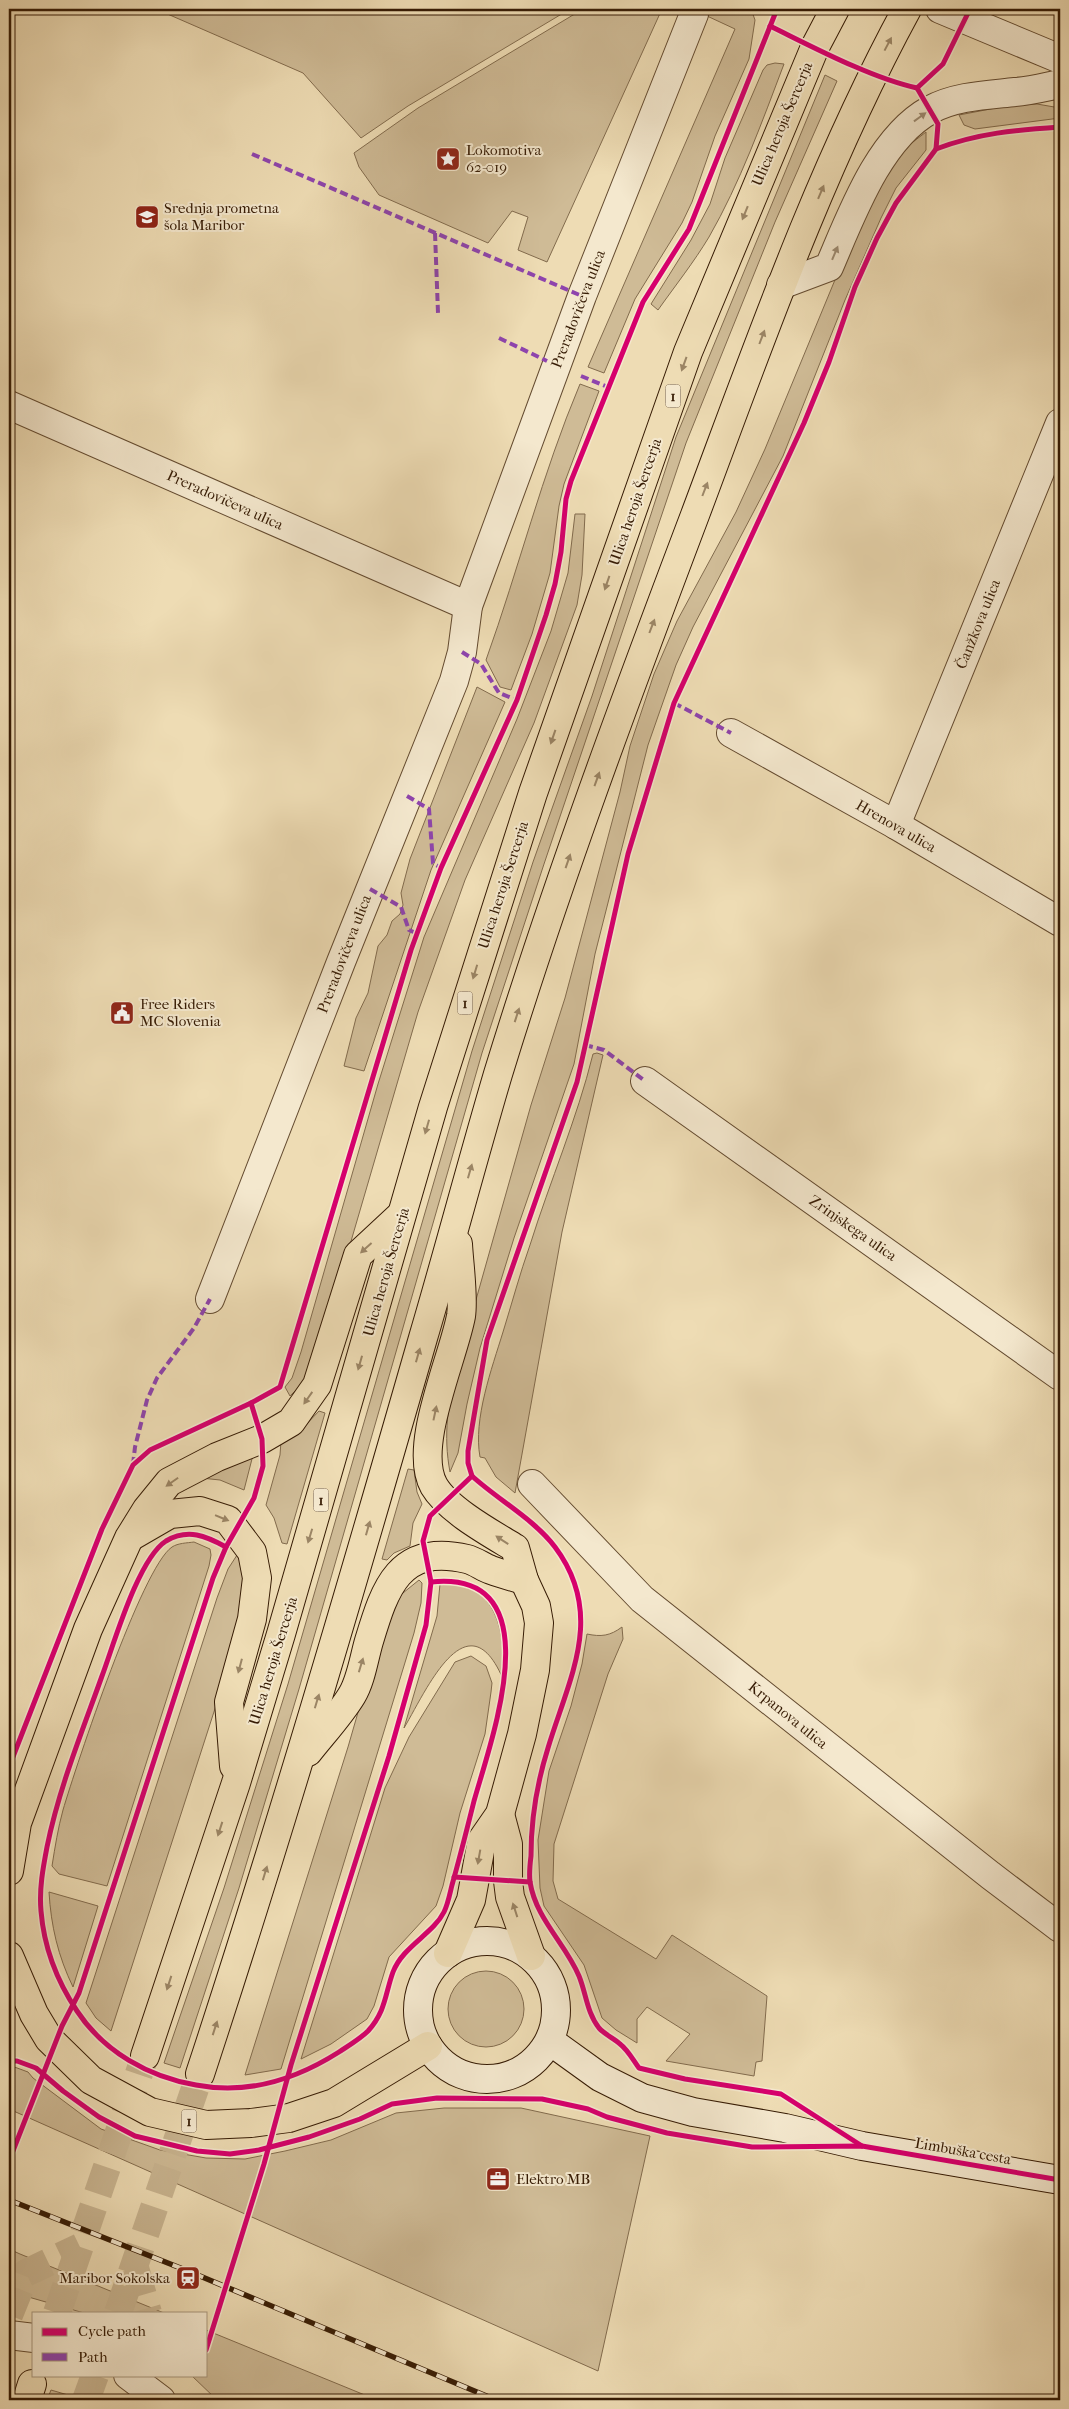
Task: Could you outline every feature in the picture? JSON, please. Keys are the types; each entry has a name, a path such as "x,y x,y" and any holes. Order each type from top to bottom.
{"main road":[{"name":"Ulica heroja Šercerja","path":"236,1783 338,1445 402,1215 477,965 533,793 685,361 815,47 835,9"},
{"path":"200,2074 250,1924 298,1764 504,1058 580,825 642,653 782,285 872,73 907,9"},
{"path":"9,1871 17,1823 88,1629 129,1538 147,1509 169,1482 217,1457 262,1440 291,1422 317,1385 358,1255 402,1215"},
{"path":"448,1953 471,1900 482,1840 500,1814 531,1696 538,1648 536,1606 524,1580 515,1548 471,1520 435,1488 430,1477 429,1445 434,1418 461,1315 457,1218"},
{"name":"1","path":"129,1538 170,1514 200,1511 228,1520 252,1552 257,1578 252,1619 230,1702 236,1783 145,2056"},
{"path":"298,1764 353,1694 375,1620 387,1589 397,1573 408,1565 426,1558 444,1556 468,1560 490,1570 524,1580"},
{"path":"500,1814 508,1844 510,1897 531,1956"},
{"name":"1","path":"9,1956 27,1998 49,2038 91,2080 150,2112 206,2125 251,2124 289,2118 334,2103 428,2046"}],"street":[{"path":"940,9 1060,59"},
{"name":"Preradovičeva ulica","path":"210,1299 341,962 454,681 462,652 468,606 582,296 694,14"},
{"path":"782,285 829,267 886,150 905,128 930,110 948,103 976,96 1060,84"},
{"name":"Preradovičeva ulica","path":"9,405 468,606"},
{"name":"Čanžkova ulica","path":"896,825 1060,423"},
{"name":"Hrenova ulica","path":"731,733 896,825 1060,922"},
{"name":"Zrinjskega ulica","path":"645,1081 1060,1376"},
{"name":"Krpanova ulica","path":"532,1484 642,1599 990,1875 1060,1928"},
{"path":"487,1941 511,1945 531,1956 546,1974 555,1995 556,2018 550,2041 540,2054 528,2066 514,2074 499,2078 482,2079 466,2076 451,2069 438,2059 428,2046 420,2027 418,2006 422,1986 433,1968 448,1953 467,1944 487,1941"},
{"name":"Limbuška cesta","path":"550,2041 600,2077 642,2098 685,2110 785,2128 862,2146 1060,2180"},
{"path":"9,2335 32,2338"},
{"path":"129,2376 161,2400"}],"shaded area":[{"path":"156,9 570,9 408,106 361,138 303,73"},
{"path":"583,9 662,9 547,262 518,250 528,217 512,211 488,243 379,195 359,167 354,153 418,108"},
{"path":"692,9 751,9 755,20 749,59 715,136 692,202 682,223 635,299 604,373 588,367 735,29"},
{"path":"775,63 784,64 731,195 709,237 658,310 651,304 691,240 710,204 725,158 763,70 767,65"},
{"path":"825,75 837,81 775,222 686,443 544,864 482,1053 299,1689 239,1888 180,2068 164,2063 224,1888 288,1684 472,1051 533,862 592,696 676,437"},
{"path":"1037,104 1060,108 1060,118 975,129 964,125 959,115 1006,106"},
{"path":"926,132 926,150 896,188 881,218 845,300 783,456 693,627 676,665 648,745 595,954 574,1064 514,1238 480,1348 458,1453 450,1472 447,1419 457,1367 531,1105 565,998 620,792 630,746 654,674 677,621 736,512 765,449 861,217 895,160 909,145"},
{"path":"580,384 599,391 564,484 559,506 550,573 532,634 511,690 500,687 486,660 542,487"},
{"path":"575,514 585,514 582,575 577,605 534,723 465,880 418,1012 316,1361 301,1385 290,1396 285,1387 292,1378 301,1352 378,1084 424,937 517,719 551,631 568,573"},
{"path":"477,687 505,702 431,870 364,1071 344,1066 356,1018 368,993 378,946 387,935 392,921 400,914 403,905 401,893 410,859"},
{"path":"593,1054 603,1055 562,1232 515,1493 496,1477 485,1458 480,1457 479,1426 481,1410 489,1377 523,1266 587,1078"},
{"path":"319,1411 325,1413 287,1544 282,1543 274,1518 266,1505 280,1455 281,1441 301,1430"},
{"path":"253,1455 244,1490 220,1480 201,1478"},
{"path":"408,1469 414,1470 417,1492 422,1504 413,1523 410,1546 394,1553 387,1560 382,1559"},
{"path":"194,1542 210,1549 209,1566 107,1886 59,1874 52,1866 63,1810 95,1713 128,1627 159,1562 172,1547"},
{"path":"239,1552 243,1563 245,1591 221,1690 111,2031 96,2018 86,2003 217,1598 228,1569"},
{"path":"419,1580 422,1583 421,1603 414,1633 281,2069 245,2075 348,1747 374,1657 398,1597"},
{"path":"440,1584 459,1585 475,1590 486,1600 500,1628 504,1662 503,1679 489,1656 475,1646 461,1648 448,1659 435,1675 404,1728 437,1616"},
{"path":"622,1627 623,1639 608,1674 554,1844 553,1881 558,1899 656,1959 672,1935 767,1996 762,2061 756,2062 754,2076 666,2061 690,2034 647,2007 637,2019 637,2043 616,2030 602,2018 584,1965 544,1906 540,1888 538,1840 549,1771 571,1706 582,1664 587,1634 605,1635"},
{"path":"471,1656 486,1666 492,1683 491,1692 485,1734 460,1813 443,1886 436,1906 389,1957 374,2006 367,2019 331,2044 301,2059 385,1788 409,1737 455,1662"},
{"path":"49,1892 98,1906 73,1987 56,1941 51,1917"},
{"path":"479,1971 493,1971 507,1977 518,1988 524,2002 521,2024 513,2036 493,2047 479,2047 465,2041 454,2030 448,2016 448,2002 454,1988 465,1977"},
{"path":"9,2065 28,2072 33,2078 101,2129 160,2150 206,2158 245,2159 285,2151 331,2140 396,2113 444,2108 521,2108 650,2136 598,2371 9,2109"},
{"path":"9,2249 162,2312 81,2312 25,2296 9,2294"},
{"path":"208,2331 377,2400 217,2400 192,2376 208,2376"},
{"path":"51,2390 68,2395 66,2400 47,2400"}],"tunnel":[{"path":"57,2312 145,2056"},
{"path":"118,2312 200,2074"},
{"path":"9,2315 26,2273 80,2247"},
{"path":"135,2268 148,2312"},
{"path":"86,2400 95,2376"}],"railway":[{"path":"9,2200 188,2271 496,2400"}],"marked path":[{"path":"252,154 582,296"},
{"path":"435,233 438,313"},
{"path":"499,338 547,361"},
{"path":"581,376 608,387"},
{"path":"462,652 481,664 499,693 517,700"},
{"path":"674,703 731,733"},
{"path":"407,796 429,809 433,863 441,868"},
{"path":"370,889 401,907 409,930 418,934"},
{"path":"585,1045 604,1050 645,1081"},
{"path":"133,1465 135,1447 147,1400 157,1378 194,1328 210,1299"}],"cycle path":[{"path":"9,2161 62,2026 79,1993 213,1578 226,1547 254,1498 263,1466 262,1439 251,1403 280,1387 411,950 441,868 517,700 546,615 555,584 561,552 566,499 571,481 643,302 689,229 777,9"},
{"path":"917,88 943,64 970,9"},
{"path":"208,2344 264,2164 291,2065 389,1756 426,1625 431,1582 423,1541 430,1516 472,1476 468,1463 468,1451 487,1340 577,1082 628,854 674,703 804,423 829,362 855,287 877,238 896,203 936,149 938,124 917,88 862,70 770,26"},
{"path":"936,149 982,136 1060,127"},
{"path":"9,1767 102,1529 133,1465 150,1450 251,1403"},
{"path":"472,1476 547,1537 570,1572 578,1597 581,1622 578,1647 573,1672 548,1748 538,1788 533,1815 530,1879 538,1908 573,1964 595,2022 601,2030 626,2049 639,2068 685,2079 781,2094 862,2146"},
{"path":"226,1547 197,1535 182,1535 166,1541 146,1565 120,1624 64,1782 47,1847 41,1887 43,1925 48,1951 63,1988 88,2026 114,2050 145,2069 161,2076 196,2085 234,2088 270,2083 322,2062 354,2042 374,2024 398,1963 411,1947 433,1927 444,1912 501,1701 505,1664 504,1629 492,1602 469,1585 431,1582"},
{"path":"454,1877 530,1882"},
{"path":"9,2061 17,2061 36,2068 63,2091 99,2117 135,2136 197,2151 230,2154 259,2150 309,2137 360,2119 392,2104 437,2098 542,2099 588,2109 607,2117 667,2133 752,2147 862,2146 1060,2180"}],"place":[{"name":"Lokomotiva 62-019","path":"448,159"},
{"name":"Srednja prometna šola Maribor","path":"147,217"},
{"name":"Free Riders MC Slovenia","path":"122,1013"},
{"name":"Elektro MB","path":"498,2179"},
{"name":"Maribor Sokolska","path":"188,2278"}]}
